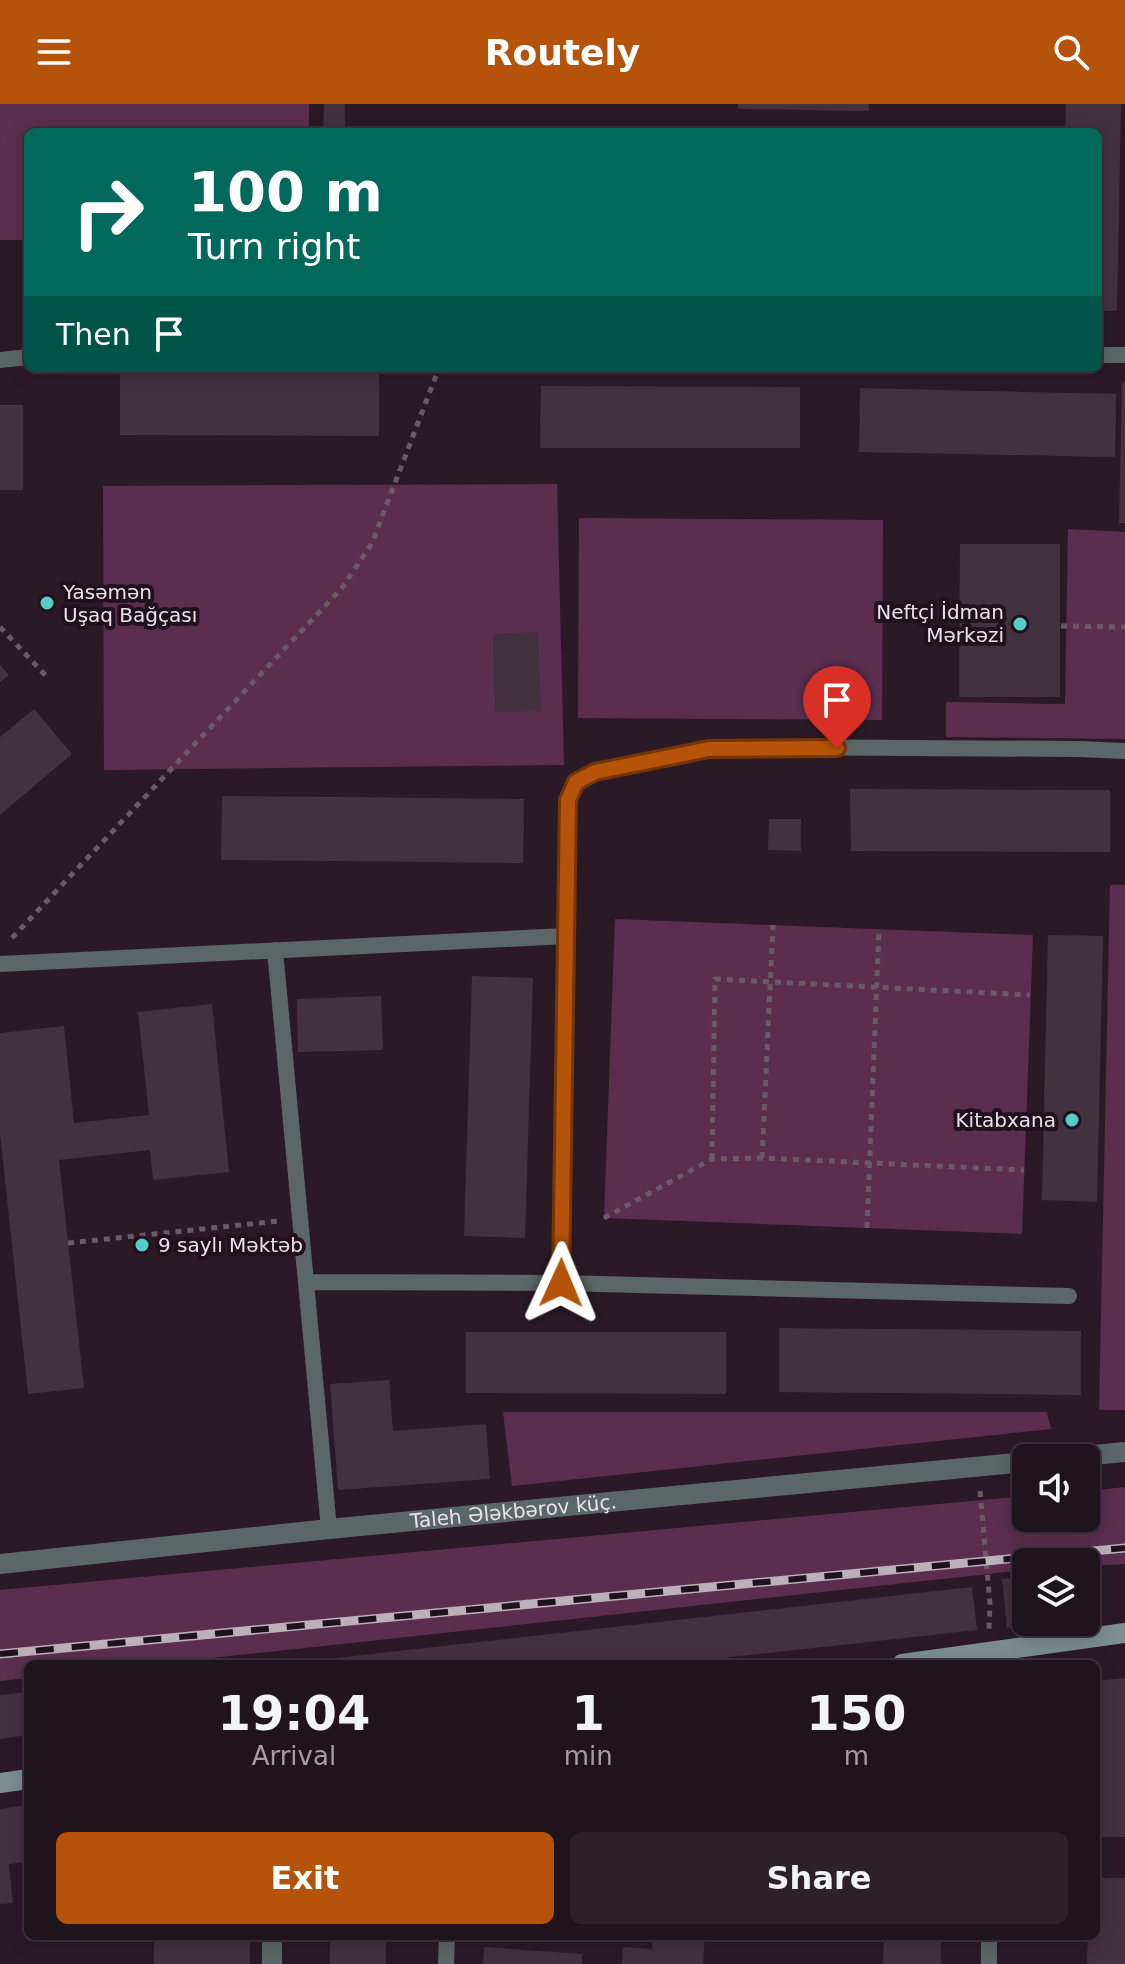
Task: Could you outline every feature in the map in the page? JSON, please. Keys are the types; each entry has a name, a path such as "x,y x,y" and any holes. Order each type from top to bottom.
{"street":[{"path":"1100,1454 1125,1452"},
{"name":"Taleh Ələkbərov küç.","path":"0,1564 1012,1463"},
{"path":"959,1660 988,1658 1125,1633"},
{"path":"0,1783 24,1780"},
{"path":"272,1940 272,1964"}],"lane":[{"path":"1102,355 1125,355"},
{"path":"0,360 24,357"},
{"path":"561,1283 568,800 576,782 595,772 709,749 1125,751"},
{"path":"0,964 566,936"},
{"path":"275,950 329,1529"},
{"path":"306,1282 561,1283 1069,1296"},
{"path":"446,1964 447,1940"},
{"path":"989,1940 989,1964"}],"path":[{"path":"11,939 342,588 372,543 437,372"},
{"path":"1061,626 1125,627"},
{"path":"0,627 48,678"},
{"path":"762,1158 773,925"},
{"path":"867,1228 879,929"},
{"path":"712,1159 715,979 1030,995"},
{"path":"604,1218 712,1159 762,1158 1024,1170"},
{"path":"68,1243 300,1219"},
{"path":"978,1466 990,1604 988,1658"}],"shaded area":[{"path":"0,104 309,104 309,128 24,128 24,240 0,240"},
{"path":"557,484 564,765 104,770 103,486"},
{"path":"579,518 883,520 882,720 578,718"},
{"path":"1068,529 1125,532 1125,739 946,737 946,702 1065,704"},
{"path":"1110,885 1125,885 1125,1410 1099,1410"},
{"path":"615,919 1033,935 1022,1234 604,1218"},
{"path":"503,1412 1047,1412 1051,1429 512,1486"},
{"path":"1125,1487 1125,1564 1100,1565 1100,1548 1012,1548 1012,1572 193,1660 24,1660 24,1678 0,1681 0,1590 1012,1497 1012,1532 1100,1532 1100,1490"}],"building":[{"path":"324,104 345,104 345,128 323,128"},
{"path":"738,104 869,104 869,111 738,109"},
{"path":"1066,104 1121,104 1117,311 1102,311 1102,128 1065,128"},
{"path":"120,373 379,374 379,436 120,435"},
{"path":"1122,382 1125,382 1125,523 1119,523"},
{"path":"541,386 800,387 800,448 540,448"},
{"path":"860,388 1116,394 1115,457 859,452"},
{"path":"0,405 23,405 23,490 0,490"},
{"path":"960,544 1060,544 1060,697 959,697"},
{"path":"538,632 541,711 495,712 493,634"},
{"path":"0,665 9,675 0,682"},
{"path":"34,709 72,754 0,815 0,737"},
{"path":"850,789 1110,790 1110,852 851,851"},
{"path":"222,796 524,799 523,863 221,860"},
{"path":"769,819 801,819 801,851 768,850"},
{"path":"1048,935 1103,936 1097,1202 1042,1200"},
{"path":"472,976 533,978 525,1238 464,1236"},
{"path":"381,996 383,1050 298,1052 297,999"},
{"path":"212,1004 229,1172 153,1180 150,1150 59,1160 84,1388 28,1394 0,1133 0,1033 64,1026 74,1123 149,1115 138,1012"},
{"path":"779,1328 1081,1331 1081,1395 779,1392"},
{"path":"466,1332 726,1332 726,1394 466,1393"},
{"path":"389,1380 393,1431 486,1424 490,1479 338,1490 330,1384"},
{"path":"1012,1578 1012,1628 1007,1628 1002,1579"},
{"path":"972,1587 977,1630 705,1660 318,1660"},
{"path":"1125,1678 1125,1837 1100,1837 1100,1681"},
{"path":"24,1692 24,1736 0,1739 0,1695"},
{"path":"24,1806 24,1862 9,1864 13,1903 0,1904 0,1809"},
{"path":"1100,1878 1125,1878 1125,1964 1087,1964 1088,1940 1100,1940"},
{"path":"154,1940 250,1940 250,1964 154,1964"},
{"path":"330,1940 386,1940 386,1964 330,1964"},
{"path":"653,1940 705,1940 703,1964 622,1964 623,1947 652,1949"},
{"path":"884,1940 941,1940 941,1964 883,1964"},
{"path":"484,1947 582,1954 582,1964 483,1964"}],"railway":[{"path":"0,1654 1125,1548"}],"place":[{"name":"Yasəmən Uşaq Bağçası","path":"47,603"},
{"name":"Neftçi İdman Mərkəzi","path":"1020,624"},
{"name":"Kitabxana","path":"1072,1120"},
{"name":"9 saylı Məktəb","path":"142,1245"}],"route":[{"path":"561,1283 568,800 576,782 595,772 709,749 837,748"}]}
